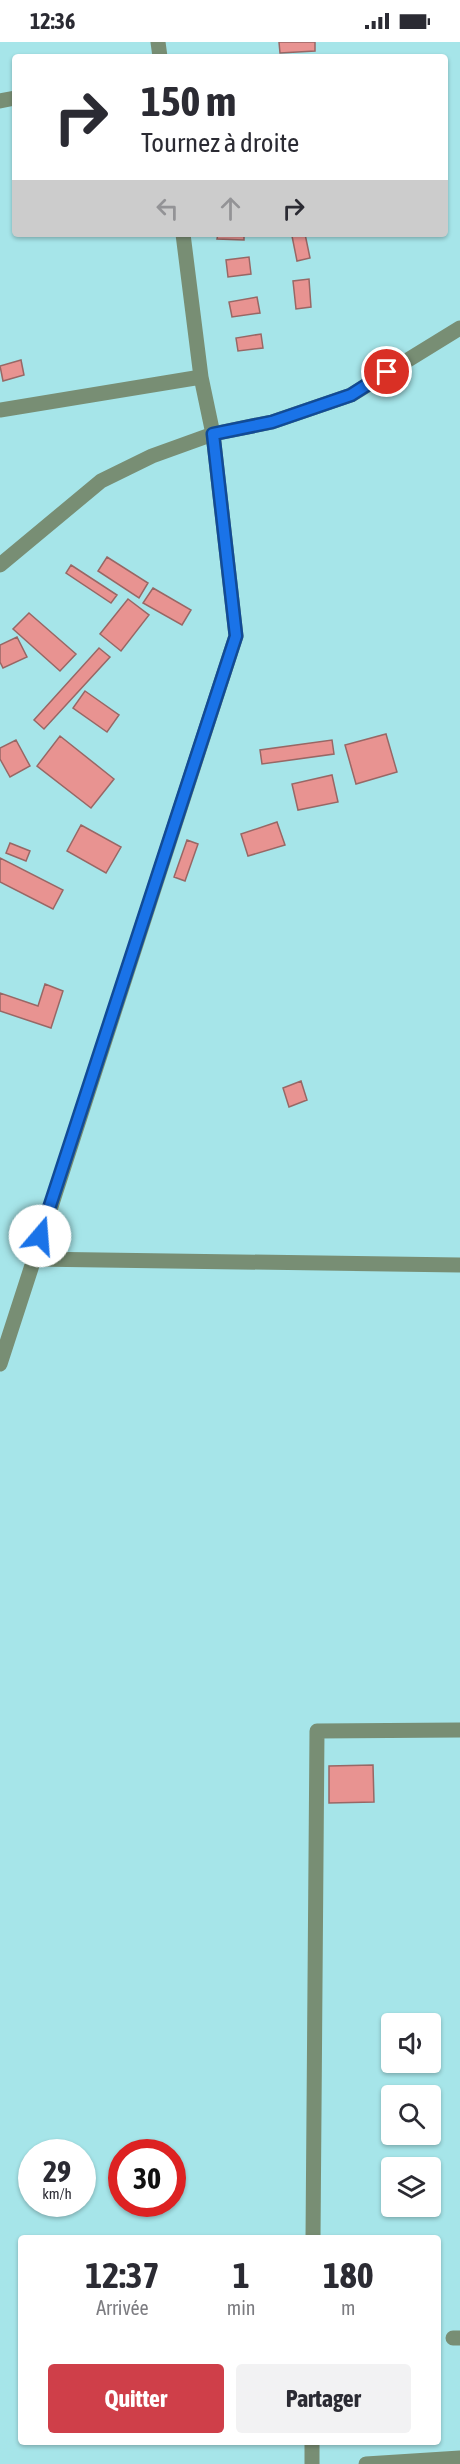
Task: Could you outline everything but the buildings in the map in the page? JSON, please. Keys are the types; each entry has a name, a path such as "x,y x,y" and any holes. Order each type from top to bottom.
{"street":[{"path":"0,1364 2,1344 33,1259 236,636 213,434 201,377 183,237"},
{"path":"0,565 100,481 152,456 213,434 272,422 351,395 460,328"},
{"path":"0,410 201,377"},
{"path":"33,1259 460,1265"},
{"path":"313,2235 317,1731 460,1730"},
{"path":"312,2445 312,2464"},
{"path":"366,2464 460,2458"}],"route":[{"path":"40,1236 236,636 213,434 272,422 351,395 387,372"}]}
